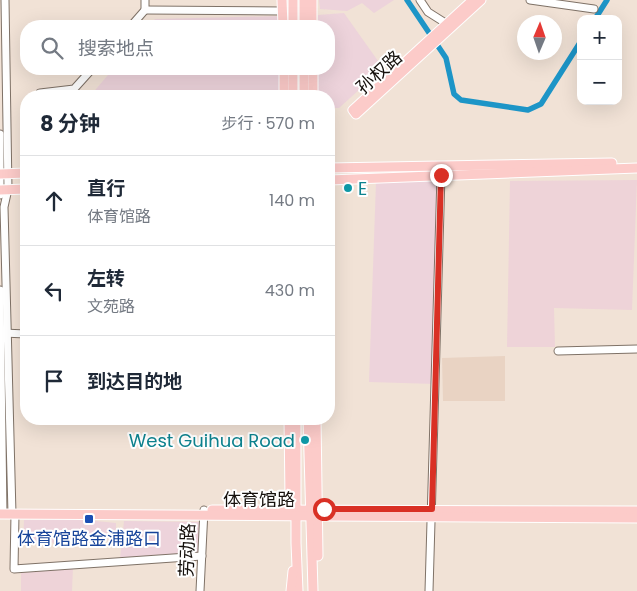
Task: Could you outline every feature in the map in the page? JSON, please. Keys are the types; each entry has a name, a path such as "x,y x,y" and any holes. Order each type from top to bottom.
{"main road":[{"path":"282,0 283,20"},
{"path":"292,20 293,0"},
{"path":"304,0 304,20"},
{"path":"312,0 312,20"},
{"name":"孙权路","path":"429,44 353,110 356,114 429,44 473,0"},
{"name":"孙权路","path":"444,29 481,0"},
{"path":"284,75 284,90"},
{"path":"293,75 293,90"},
{"path":"304,75 304,90"},
{"path":"313,75 313,90"},
{"path":"335,168 637,162"},
{"path":"335,180 637,168"},
{"path":"3,174 20,173"},
{"path":"2,191 20,190"},
{"path":"288,425 290,496 297,513"},
{"path":"292,591 297,513 296,425"},
{"path":"308,425 308,500 314,513 318,591"},
{"path":"312,591 316,425"},
{"name":"体育馆路","path":"7,511 314,513 637,511"},
{"name":"体育馆路","path":"432,512 637,518"},
{"path":"296,543 298,591"}],"street":[{"path":"5,0 2,191 4,207 3,333 7,511 14,570 202,556"},
{"path":"136,20 145,10 146,0"},
{"path":"420,0 444,29"},
{"path":"530,0 594,9"},
{"path":"145,10 282,11"},
{"path":"63,90 74,89 87,75"},
{"path":"0,134 0,156 3,174"},
{"path":"429,591 441,175"},
{"path":"0,290 3,333"},
{"path":"3,333 20,334"},
{"path":"558,351 637,349"},
{"name":"劳动路","path":"200,591 203,513"}],"shaded area":[{"path":"319,0 394,0 374,13 362,3 347,11 320,9"},
{"path":"344,13 383,68 339,108 335,108 335,90 318,90 318,75 335,75 335,20 318,20 318,15"},
{"path":"282,16 282,20 155,19"},
{"path":"108,75 283,75 283,90 95,90"},
{"path":"637,180 632,310 554,308 555,347 507,347 510,181"},
{"path":"441,181 435,384 369,382 376,182"},
{"path":"505,356 505,401 443,401 442,358"},
{"path":"75,519 116,523 116,535 74,538 74,541 23,545 24,520"},
{"path":"124,521 199,522 198,554 120,559"},
{"path":"73,567 72,591 21,591 21,573"}],"waterway":[{"path":"407,0 446,58 454,94 461,100 528,110 541,104 577,47"},
{"path":"598,15 607,0"}],"place":[{"name":"E","path":"348,188"},
{"name":"West Guihua Road","path":"305,440"},
{"name":"体育馆路金浦路口","path":"89,519"}],"route":[{"path":"324,509 432,509 441,175"}]}
